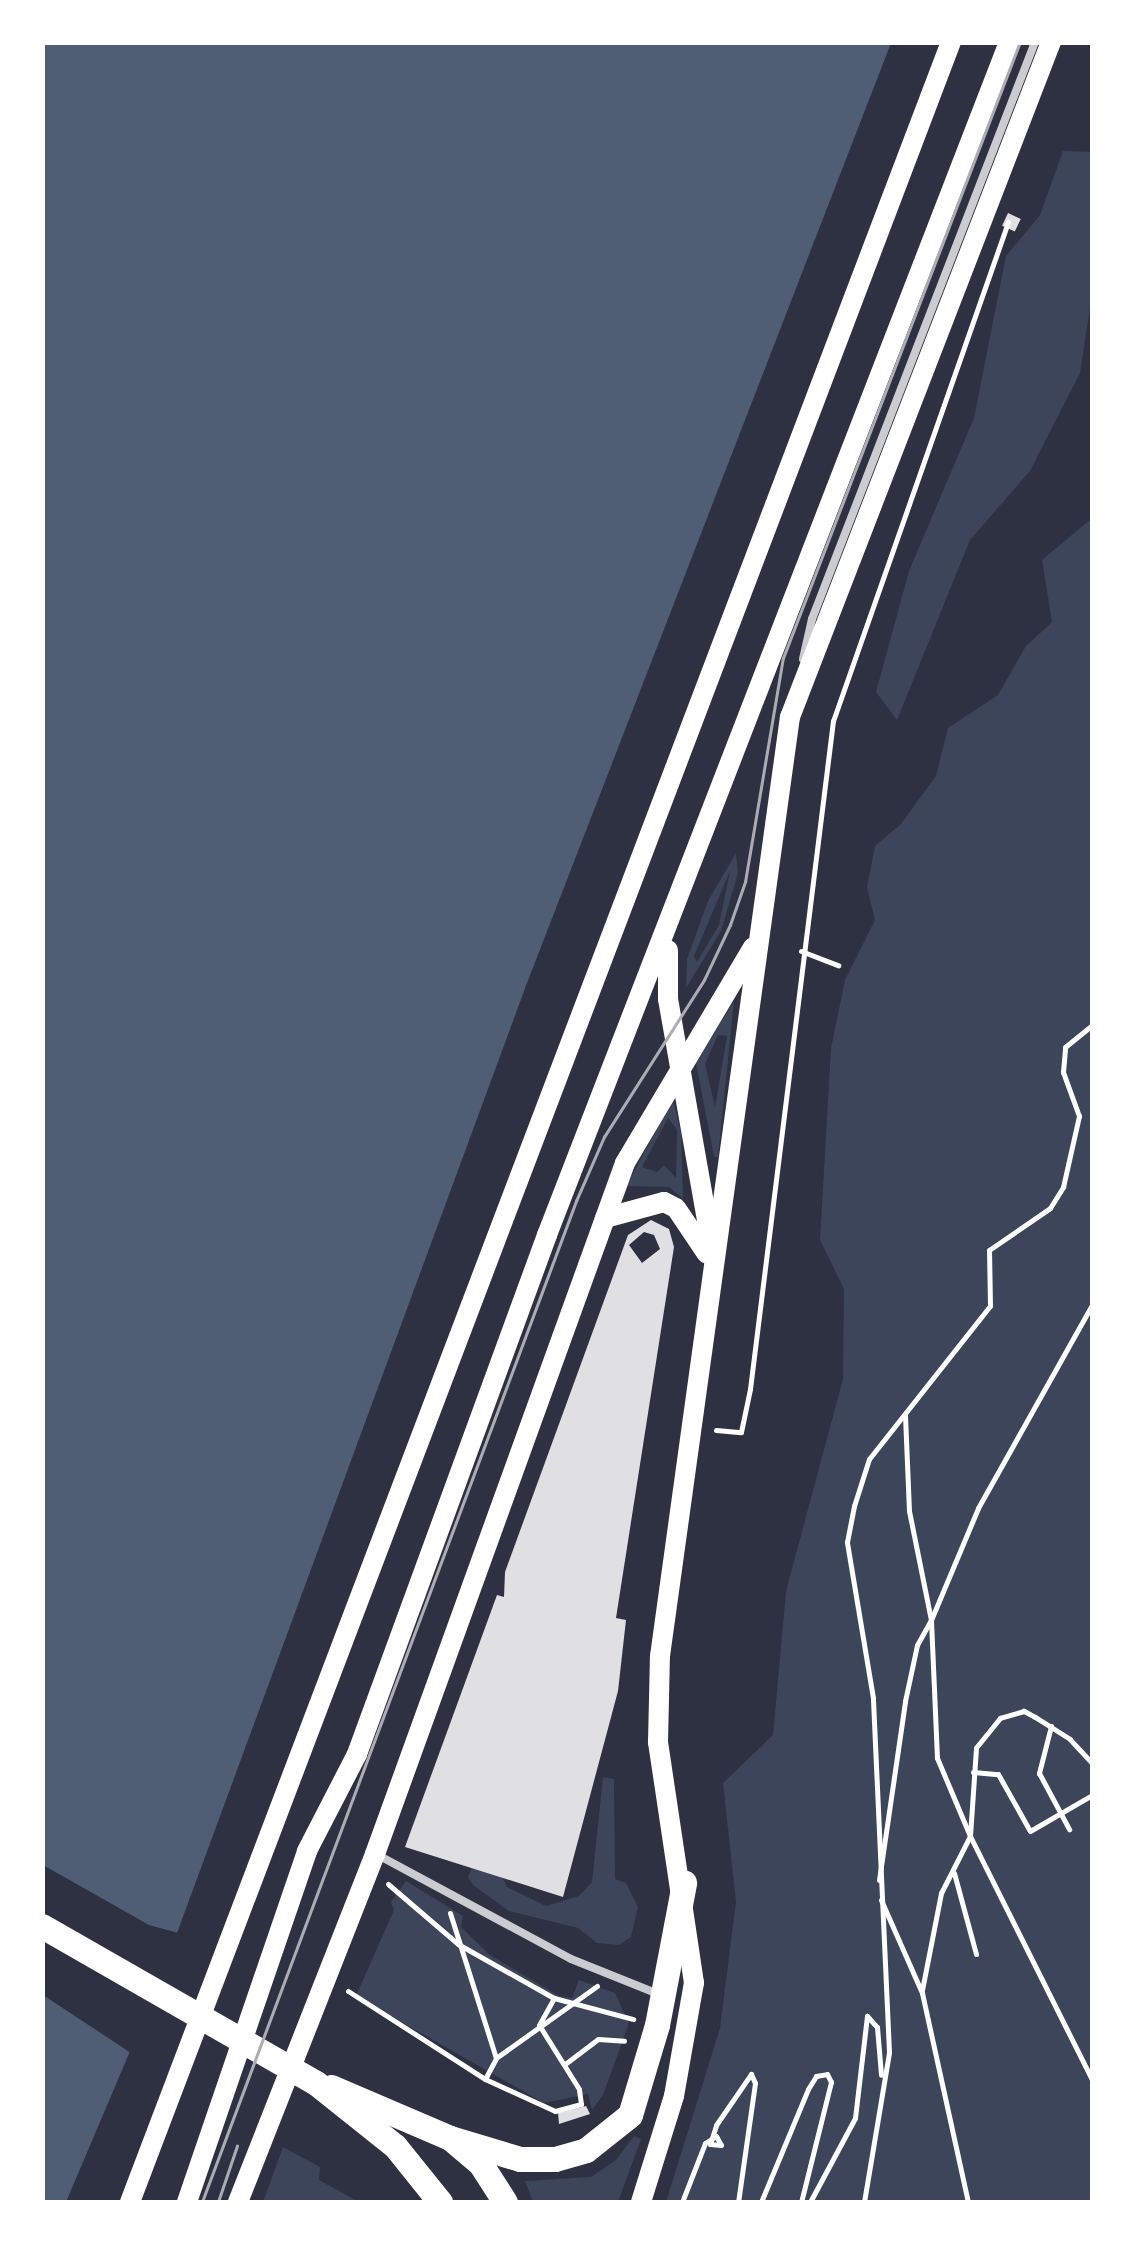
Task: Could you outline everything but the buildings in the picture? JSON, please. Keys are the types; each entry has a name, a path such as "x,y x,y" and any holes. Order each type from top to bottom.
{"main road":[{"path":"130,2202 601,949 950,42"},
{"path":"187,2202 307,1852 357,1754 547,1235 670,928 1009,42"},
{"path":"641,2202 674,2096 694,1983 684,1883 656,1700 790,716 1052,42"},
{"path":"670,928 668,999 683,1062 713,1264"},
{"path":"238,2202 375,1854 625,1164 759,937"},
{"path":"605,1218 664,1202 696,1232 713,1264"},
{"path":"316,2082 374,2100 450,2138 520,2160 586,2150 630,2115 663,1996 684,1883"},
{"path":"42,1926 316,2082 395,2146 440,2202"},
{"path":"450,2138 480,2163 505,2202"}],"lane":[{"path":"790,716 812,619 1035,42"},
{"path":"375,1854 446,1894 611,1975 663,1996"}],"path":[{"path":"716,1430 741,1432 750,1389 774,1229 801,952 833,720 996,265 1010,222 1001,219"},
{"path":"801,952 838,965"},
{"path":"864,2202 889,2052 877,1891 873,1698 847,1542 869,1459 990,1306 989,1250 1050,1208 1063,1186 1079,1116 1063,1072 1065,1047 1092,1025"},
{"path":"968,2202 922,1993 877,1891 917,1645 978,1508 1092,1305"},
{"path":"905,1412 909,1510 931,1620 937,1758 970,1836 1092,2080"},
{"path":"922,1993 931,1927 970,1836 976,1748 1000,1718 1024,1711 1051,1726 1092,1764"},
{"path":"1051,1726 1039,1774 1069,1829"},
{"path":"974,1772 998,1774 1030,1832 1092,1795"},
{"path":"953,1870 976,1954"},
{"path":"378,1900 384,1881 458,1944 554,1998 642,2021"},
{"path":"446,1894 458,1944 496,2058"},
{"path":"485,2079 496,2058 611,1975"},
{"path":"353,1976 347,1995 485,2079 542,2108 563,2110 581,2104 565,2064 539,2025"},
{"path":"539,2025 554,1998"},
{"path":"810,2202 855,2118 867,2016 876,2027 882,2082"},
{"path":"565,2064 598,2039 637,2042"},
{"path":"682,2202 705,2144 716,2136 721,2145 710,2144 716,2125 743,2077 751,2074 756,2082 738,2202"},
{"path":"761,2202 808,2089 827,2074 831,2082 802,2202"}],"shaded area":[{"path":"42,43 891,43 527,983 156,1990 66,2202 42,2202"},
{"path":"1063,151 1092,152 1092,295 1080,373 1030,471 970,540 897,720 876,692 909,571 974,418 1006,256 1040,215"},
{"path":"1092,518 1092,2202 666,2202 720,2028 736,1902 723,1783 773,1735 786,1591 843,1379 844,1289 820,1240 831,1048 845,980 875,920 867,887 875,846 901,824 936,776 948,728 998,695 1026,646 1052,622 1042,560"},
{"path":"736,853 738,873 721,931 686,988 687,959 708,901","holes":["730,871 719,925 697,962 694,956"]},
{"path":"734,1001 718,1157 714,1157 696,1063","holes":["718,1035 727,1036 715,1107 705,1064"]},
{"path":"673,1100 681,1133 683,1199 669,1187 626,1186","holes":["668,1118 677,1130 676,1178 664,1165 657,1172 642,1167"]},
{"path":"603,1777 614,1779 615,1879 626,1883 638,1907 631,1937 619,1945 597,1943 578,1928 509,1911 473,1885 468,1877 476,1857 495,1862 507,1887 546,1906 579,1896 592,1882"},
{"path":"406,1881 463,1916 461,1927 490,1955 559,1996 572,1998 579,1980 615,1993 629,2023 603,2095 592,2110 588,2094 544,2103 356,1996 394,1910 391,1902"},
{"path":"634,2136 641,2139 618,2202 533,2202 525,2181 591,2177 616,2160"},
{"path":"283,2147 320,2167 319,2180 359,2202 263,2202"}],"pier":[{"path":"43,1865 149,1925 182,1934 134,2055 43,1995"}],"tram line":[{"path":"202,2202 576,1201 604,1137 704,980 730,925 745,882 783,658 1020,42"},
{"path":"218,2202 237,2146"}]}
